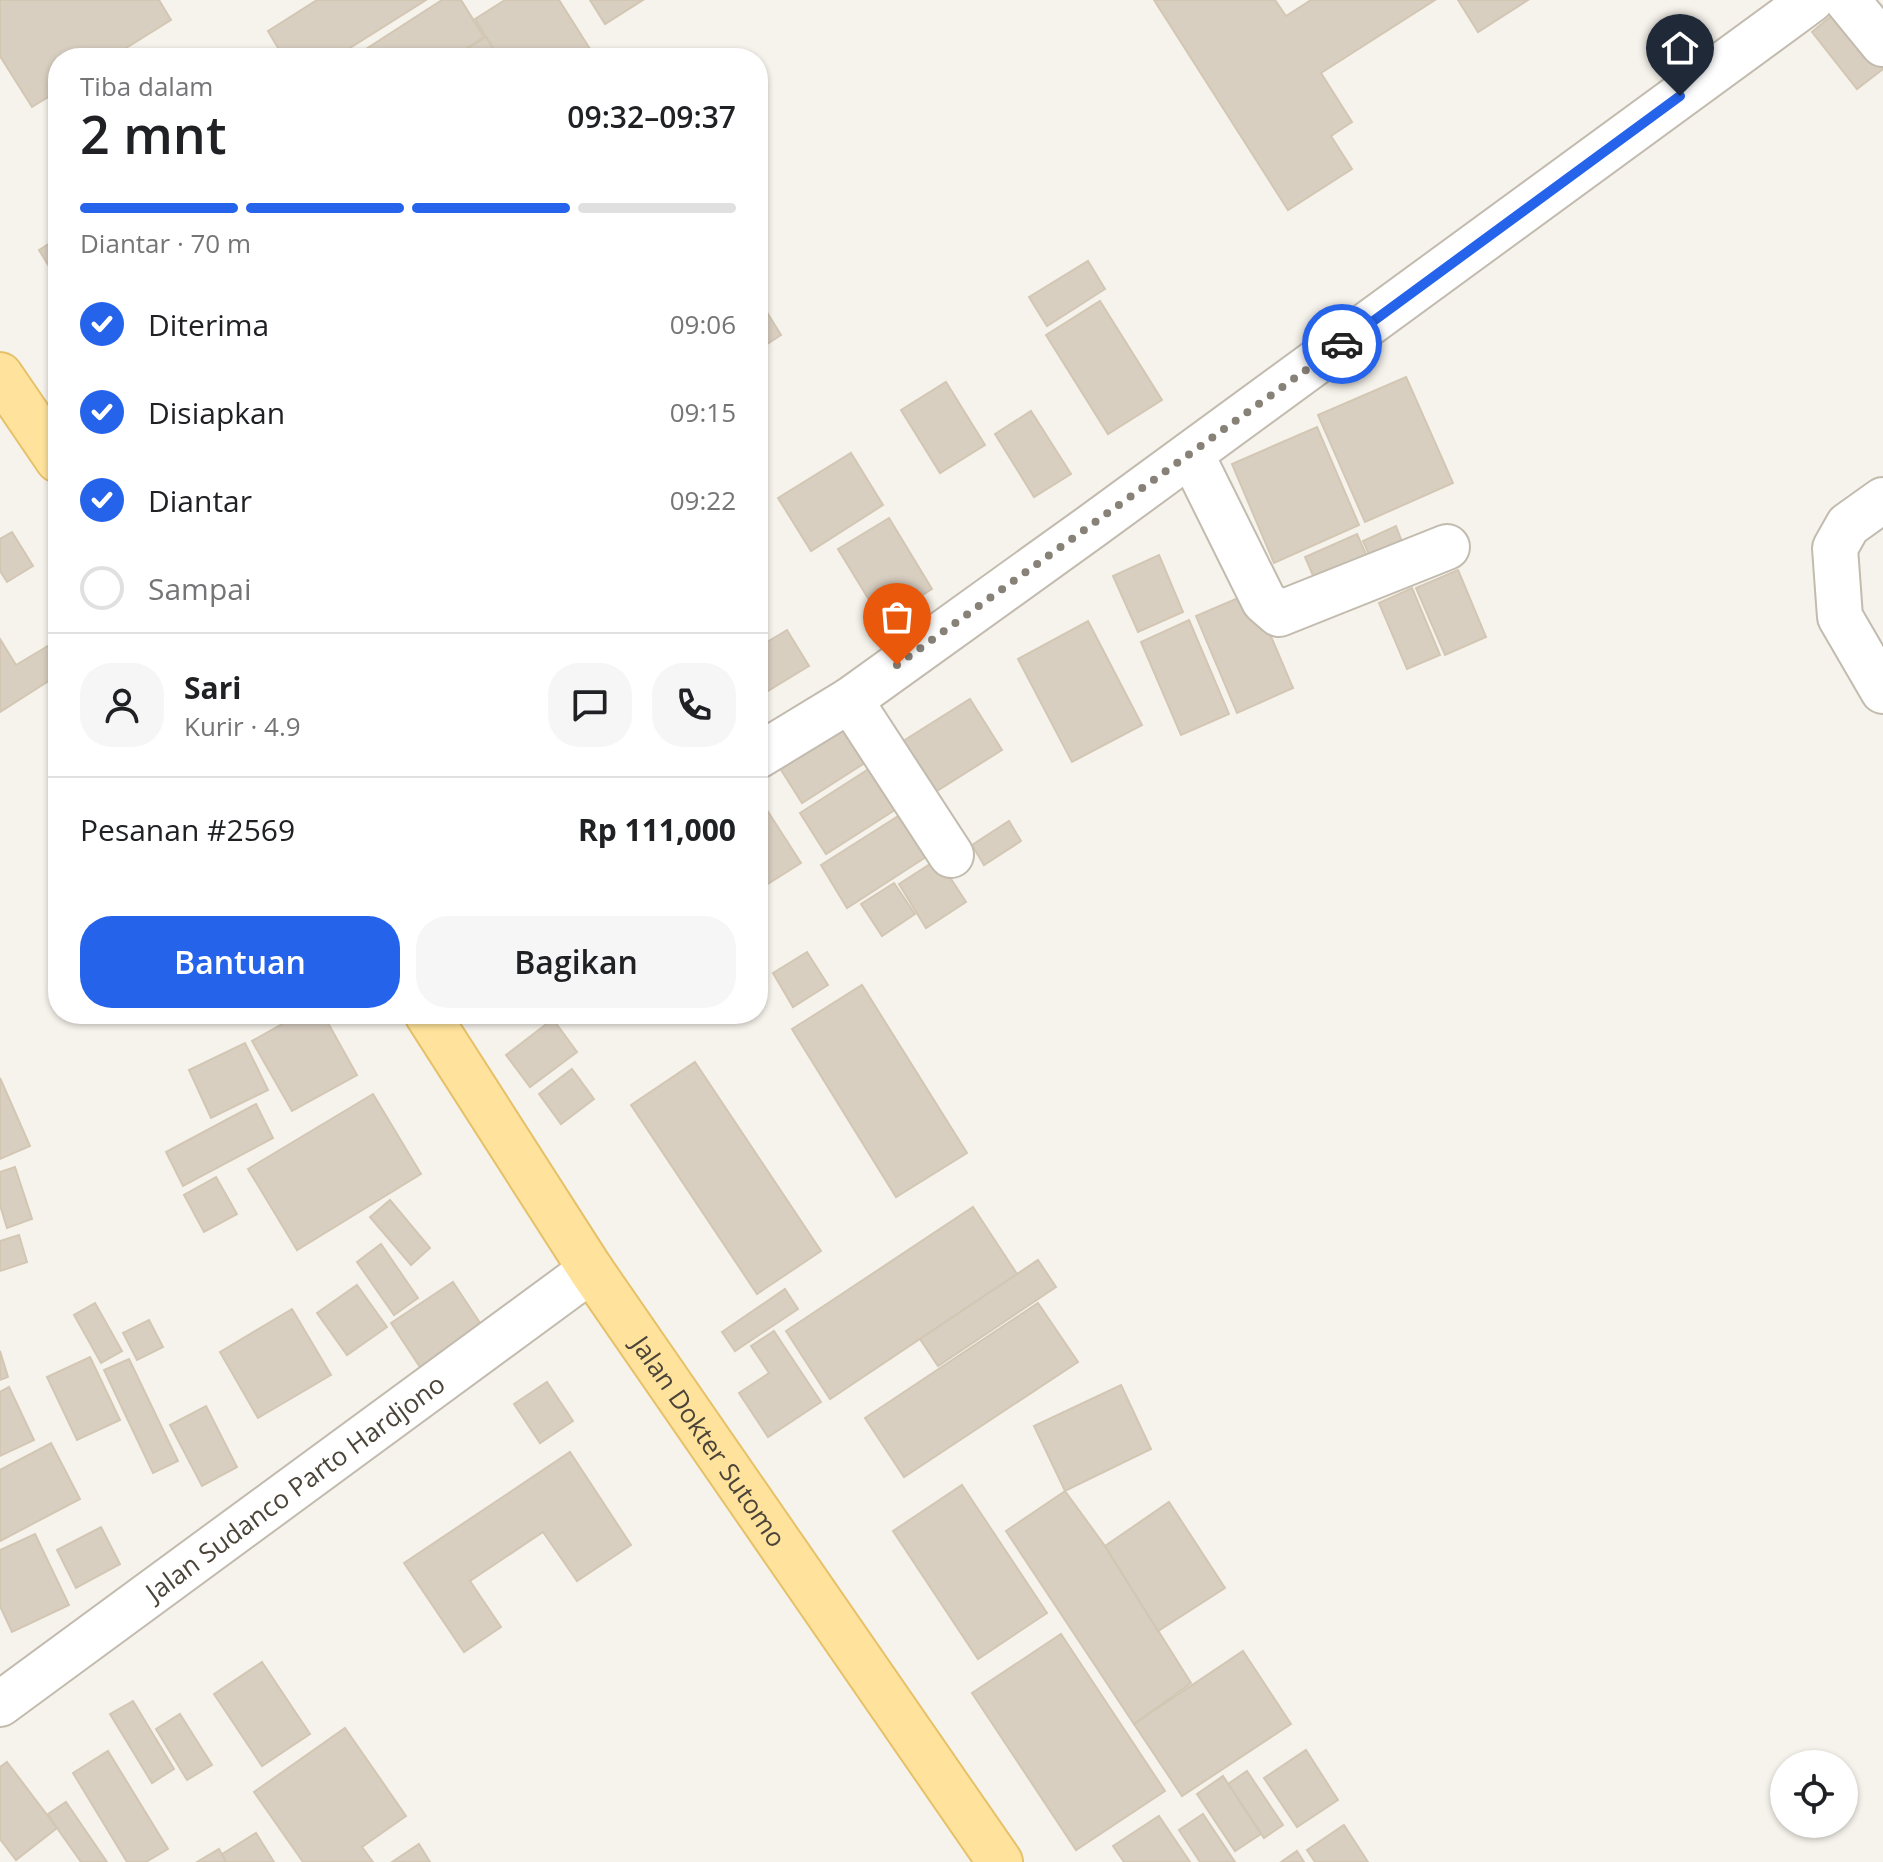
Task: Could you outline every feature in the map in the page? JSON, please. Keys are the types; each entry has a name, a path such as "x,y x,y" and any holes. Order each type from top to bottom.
{"main road":[{"path":"0,375 48,445"},
{"name":"Jalan Dokter Sutomo","path":"433,1024 591,1270 1000,1862"}],"street":[{"path":"768,750 850,700 1811,0"},
{"path":"1847,0 1883,44"},
{"path":"1191,454 1264,601 1279,614 1447,547"},
{"path":"1883,500 1848,525 1835,548 1840,617 1883,691"},
{"path":"850,700 951,855"},
{"name":"Jalan Sudanco Parto Hardjono","path":"5,1687 591,1270"}],"building":[{"path":"0,0 159,0 171,20 126,48 48,48 48,97 32,107 0,56"},
{"path":"317,0 426,0 350,48 278,48 268,31"},
{"path":"442,0 461,0 484,37 467,48 368,48"},
{"path":"505,0 559,0 589,48 493,48 475,19"},
{"path":"590,0 643,0 605,24"},
{"path":"1154,0 1275,0 1286,16 1311,0 1435,0 1321,73 1352,122 1331,136 1352,169 1288,210"},
{"path":"1458,0 1528,0 1478,32"},
{"path":"1842,7 1883,59 1883,69 1857,89 1812,32"},
{"path":"486,37 493,48 469,48"},
{"path":"48,244 48,265 39,250"},
{"path":"1088,261 1105,289 1047,326 1029,297"},
{"path":"1100,301 1162,400 1108,434 1046,335"},
{"path":"768,314 781,335 768,343"},
{"path":"1406,377 1453,483 1365,522 1318,415"},
{"path":"946,382 985,445 940,473 901,410"},
{"path":"1031,411 1071,474 1034,497 995,434"},
{"path":"1317,427 1359,525 1274,563 1232,464"},
{"path":"851,453 883,505 811,551 778,498"},
{"path":"889,518 932,589 882,621 838,549"},
{"path":"1396,526 1407,555 1375,568 1363,541"},
{"path":"12,532 33,566 7,582 0,571 0,539"},
{"path":"1357,534 1373,570 1321,594 1305,557"},
{"path":"1159,555 1183,612 1138,632 1113,576"},
{"path":"1458,570 1486,637 1445,655 1416,588"},
{"path":"1412,588 1440,655 1407,669 1379,603"},
{"path":"1252,592 1293,688 1237,713 1196,616"},
{"path":"1189,620 1229,714 1181,735 1141,642"},
{"path":"1088,621 1142,725 1072,762 1018,659"},
{"path":"787,630 809,666 768,691 768,641"},
{"path":"0,639 16,665 48,646 48,681 0,712"},
{"path":"970,699 1002,750 932,794 900,743"},
{"path":"847,722 871,759 802,803 778,765"},
{"path":"872,767 898,808 826,854 800,813"},
{"path":"768,812 801,863 768,884"},
{"path":"900,815 926,857 847,908 821,865"},
{"path":"1009,821 1021,841 984,865 972,845"},
{"path":"938,859 966,902 926,928 899,884"},
{"path":"894,883 915,914 882,936 861,904"},
{"path":"807,952 828,985 793,1007 773,973"},
{"path":"862,985 967,1153 896,1197 792,1029"},
{"path":"282,1024 329,1024 357,1075 292,1111 252,1041"},
{"path":"546,1024 557,1024 577,1052 530,1087 506,1055"},
{"path":"245,1043 268,1090 211,1118 189,1070"},
{"path":"695,1062 821,1251 757,1294 631,1105"},
{"path":"572,1069 594,1099 561,1124 539,1094"},
{"path":"0,1078 30,1146 0,1159"},
{"path":"373,1094 421,1174 297,1250 248,1169"},
{"path":"256,1104 273,1138 183,1186 166,1152"},
{"path":"15,1167 32,1219 7,1228 0,1205 0,1172"},
{"path":"216,1177 237,1214 204,1232 184,1195"},
{"path":"390,1200 430,1248 411,1265 370,1217"},
{"path":"973,1207 1017,1274 830,1399 786,1331"},
{"path":"19,1235 27,1262 0,1271 0,1241"},
{"path":"381,1244 418,1298 394,1315 357,1262"},
{"path":"1038,1260 1056,1287 938,1366 920,1339"},
{"path":"453,1282 482,1326 420,1367 391,1323"},
{"path":"357,1285 387,1327 347,1355 317,1313"},
{"path":"785,1289 798,1309 735,1351 722,1332"},
{"path":"95,1303 122,1351 101,1363 74,1315"},
{"path":"1038,1303 1078,1362 904,1477 865,1418"},
{"path":"292,1309 331,1375 258,1418 220,1352"},
{"path":"149,1320 163,1347 137,1360 123,1333"},
{"path":"774,1331 821,1402 768,1437 739,1393 769,1373 751,1346"},
{"path":"0,1351 8,1377 0,1380"},
{"path":"90,1357 120,1420 77,1440 47,1377"},
{"path":"129,1359 178,1461 153,1473 104,1370"},
{"path":"547,1382 573,1421 540,1443 514,1404"},
{"path":"1121,1385 1151,1449 1065,1491 1034,1426"},
{"path":"9,1387 34,1440 0,1456 0,1392"},
{"path":"206,1406 237,1467 202,1486 170,1425"},
{"path":"51,1443 80,1499 0,1541 0,1470"},
{"path":"570,1452 631,1545 577,1581 543,1532 470,1581 501,1627 464,1652 404,1563"},
{"path":"962,1485 1047,1613 978,1659 893,1531"},
{"path":"1065,1491 1105,1546 1191,1683 1134,1724 1006,1531"},
{"path":"1169,1502 1225,1588 1158,1631 1105,1546"},
{"path":"101,1527 120,1564 76,1588 57,1550"},
{"path":"35,1534 69,1605 12,1632 0,1606 0,1550"},
{"path":"1061,1634 1165,1791 1076,1850 972,1693"},
{"path":"1243,1651 1291,1724 1182,1796 1134,1724"},
{"path":"262,1662 310,1734 262,1766 214,1694"},
{"path":"133,1701 174,1769 152,1783 110,1714"},
{"path":"180,1714 212,1765 187,1780 156,1729"},
{"path":"345,1728 406,1816 362,1847 373,1862 303,1862 254,1792"},
{"path":"1306,1750 1338,1800 1297,1827 1264,1778"},
{"path":"108,1751 168,1849 146,1862 127,1862 73,1773"},
{"path":"7,1762 57,1828 16,1860 0,1839 0,1767"},
{"path":"1247,1771 1283,1825 1264,1838 1228,1784"},
{"path":"1223,1776 1261,1834 1235,1851 1197,1794"},
{"path":"66,1802 107,1862 81,1862 57,1828 48,1814"},
{"path":"1203,1814 1235,1862 1200,1862 1179,1830"},
{"path":"1159,1816 1190,1862 1124,1862 1113,1846"},
{"path":"1344,1825 1368,1862 1315,1862 1307,1850"},
{"path":"256,1833 274,1862 226,1862 222,1854"},
{"path":"419,1844 430,1862 392,1862"},
{"path":"219,1849 226,1862 197,1862"},
{"path":"1297,1851 1304,1862 1281,1862"}],"way so far":[{"path":"897,665 1342,344"}],"route":[{"path":"1342,344 1680,96"}]}
